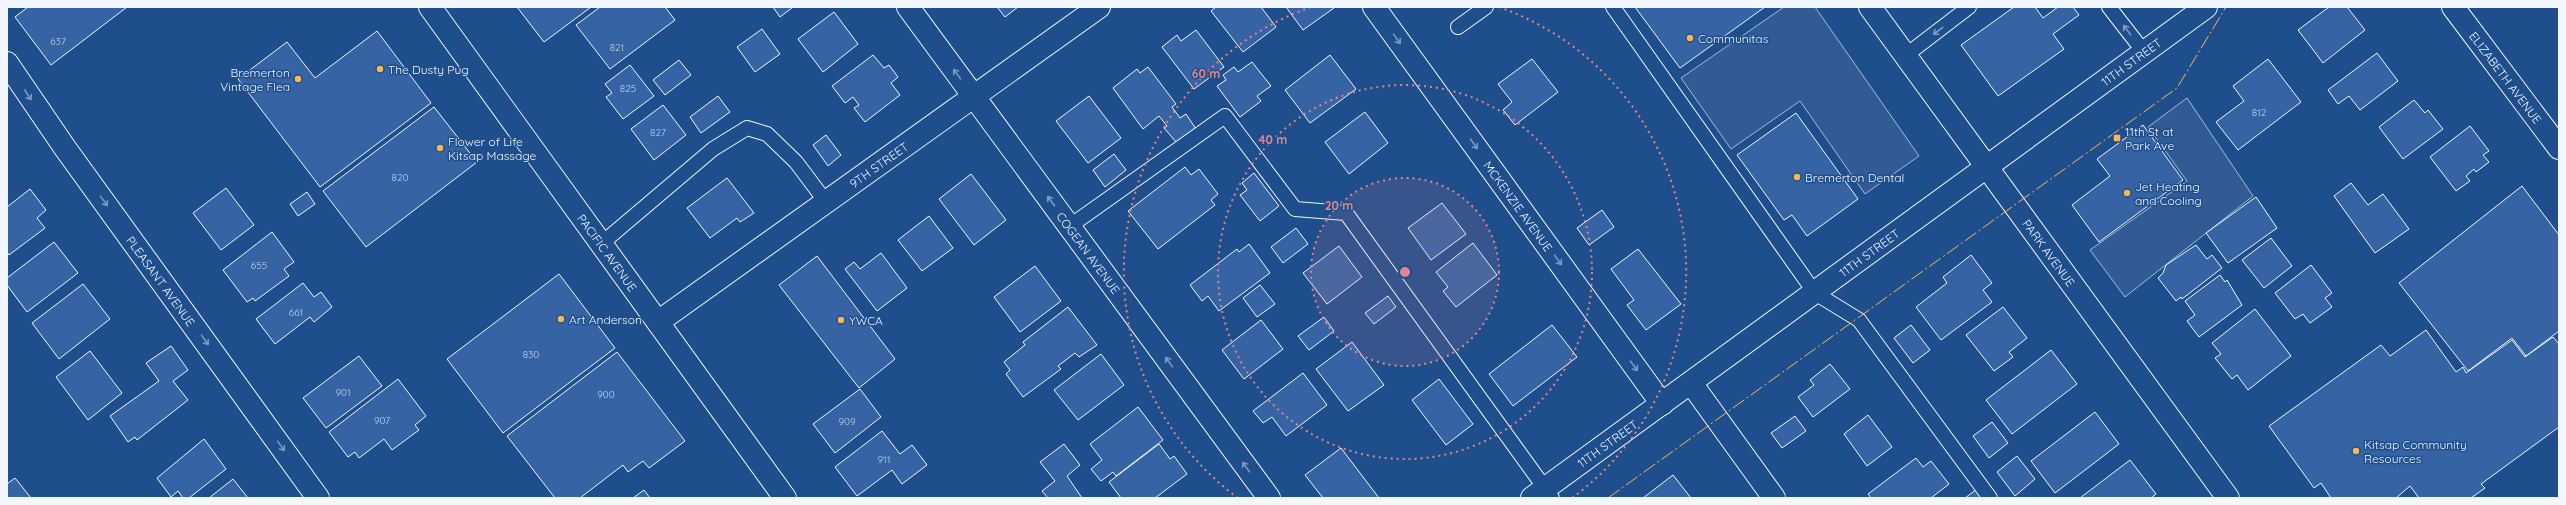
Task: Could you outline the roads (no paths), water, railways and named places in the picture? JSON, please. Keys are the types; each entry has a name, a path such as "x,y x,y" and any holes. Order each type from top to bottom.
{"street":[{"name":"PACIFIC AVENUE","path":"430,7 785,498"},
{"name":"COGEAN AVENUE","path":"908,7 1269,498"},
{"name":"9TH STREET","path":"658,322 1099,7"},
{"name":"MCKENZIE AVENUE","path":"1374,7 1662,404"},
{"name":"PARK AVENUE","path":"1870,7 1985,167 2228,498"},
{"name":"11TH STREET","path":"1543,495 1662,404 2206,7"},
{"name":"ELIZABETH AVENUE","path":"2453,7 2559,148"},
{"name":"PLEASANT AVENUE","path":"7,63 65,148 318,498"},
{"path":"1691,383 1774,498"}],"lane":[{"path":"1458,27 1486,7"},
{"path":"1613,7 1815,293 1859,320 1990,498"},
{"path":"1905,56 1969,7"},
{"path":"2109,7 2144,52"},
{"path":"1070,226 1225,116 1295,209 1346,213 1543,495"},
{"path":"601,244 713,149 747,128 767,134 796,162 826,202"}],"place":[{"name":"Communitas","path":"1690,38"},
{"name":"The Dusty Pug","path":"380,69"},
{"name":"Bremerton Vintage Flea","path":"298,79"},
{"name":"11th St at Park Ave","path":"2117,138"},
{"name":"Flower of Life Kitsap Massage","path":"440,148"},
{"name":"Bremerton Dental","path":"1797,177"},
{"name":"Jet Heating and Cooling","path":"2127,193"},
{"name":"Art Anderson","path":"561,319"},
{"name":"YWCA","path":"841,320"},
{"name":"Kitsap Community Resources","path":"2356,451"}]}
